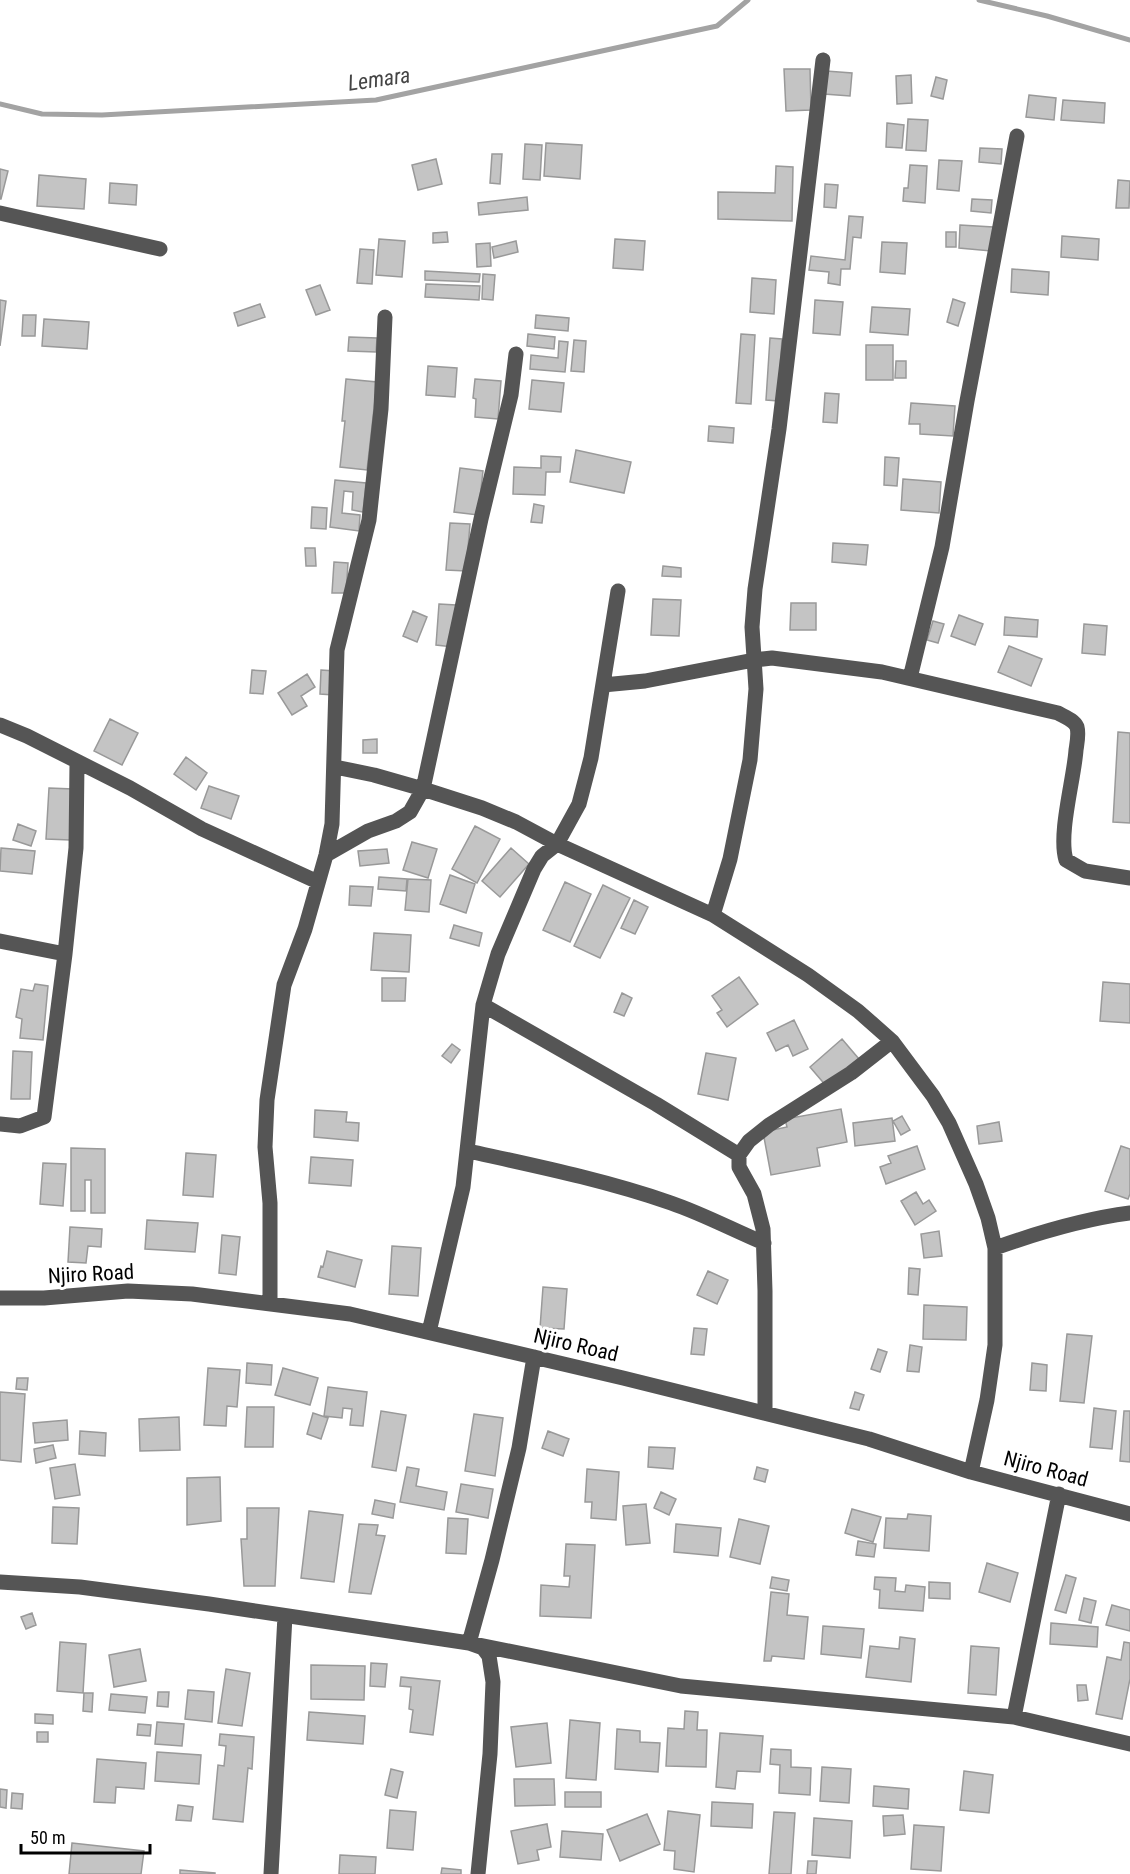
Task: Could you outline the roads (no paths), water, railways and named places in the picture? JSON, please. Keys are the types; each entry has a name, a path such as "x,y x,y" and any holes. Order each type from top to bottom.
{"street":[{"path":"713,915 730,859 750,760 756,689 752,627 755,589 779,429 823,60"},
{"path":"910,678 942,547 1017,136"},
{"path":"0,213 160,249"},
{"path":"270,1303 267,1100 284,985 305,929 326,855 332,824 337,650 369,520 381,409 385,317"},
{"path":"326,855 368,831 396,821 410,812 423,789 481,519 511,395 516,354"},
{"path":"429,1332 463,1187 483,1005 498,954 525,888 542,856 557,844 579,804 591,758 618,591"},
{"path":"603,685 654,680 754,660 794,659 882,672 1059,713 1073,721 1078,732 1064,842 1066,860 1084,871 1130,878"},
{"path":"0,725 27,736 130,788 202,829 318,882"},
{"path":"0,1124 20,1126 44,1117 76,848 77,762"},
{"path":"334,767 423,789 508,819 557,844 713,915 808,975 858,1011 892,1041 950,1123 976,1184 988,1218 995,1248 994,1345 987,1400 971,1472"},
{"path":"0,941 65,954"},
{"path":"483,1005 656,1104 739,1155"},
{"path":"765,1413 764,1243 758,1205 752,1188 739,1167 739,1155 750,1140 769,1125 851,1073 892,1041"},
{"path":"468,1151 614,1185 689,1210 764,1243"},
{"path":"995,1248 1071,1223 1130,1213"},
{"name":"Njiro Road","path":"0,1298 44,1298 128,1291 192,1294 350,1314 765,1413 869,1440 971,1472 1130,1514"},
{"path":"469,1643 519,1448 534,1357"},
{"path":"1014,1717 1059,1494"},
{"path":"0,1582 81,1587 469,1643 681,1686 1014,1717 1130,1744"},
{"path":"271,1874 285,1616"},
{"path":"469,1643 483,1648 489,1656 493,1682 490,1754 478,1874"}],"waterway":[{"name":"Lemara","path":"0,104 42,114 102,115 376,100 717,26 748,0"},
{"name":"Lemara","path":"979,0 1047,16 1130,40"}]}
